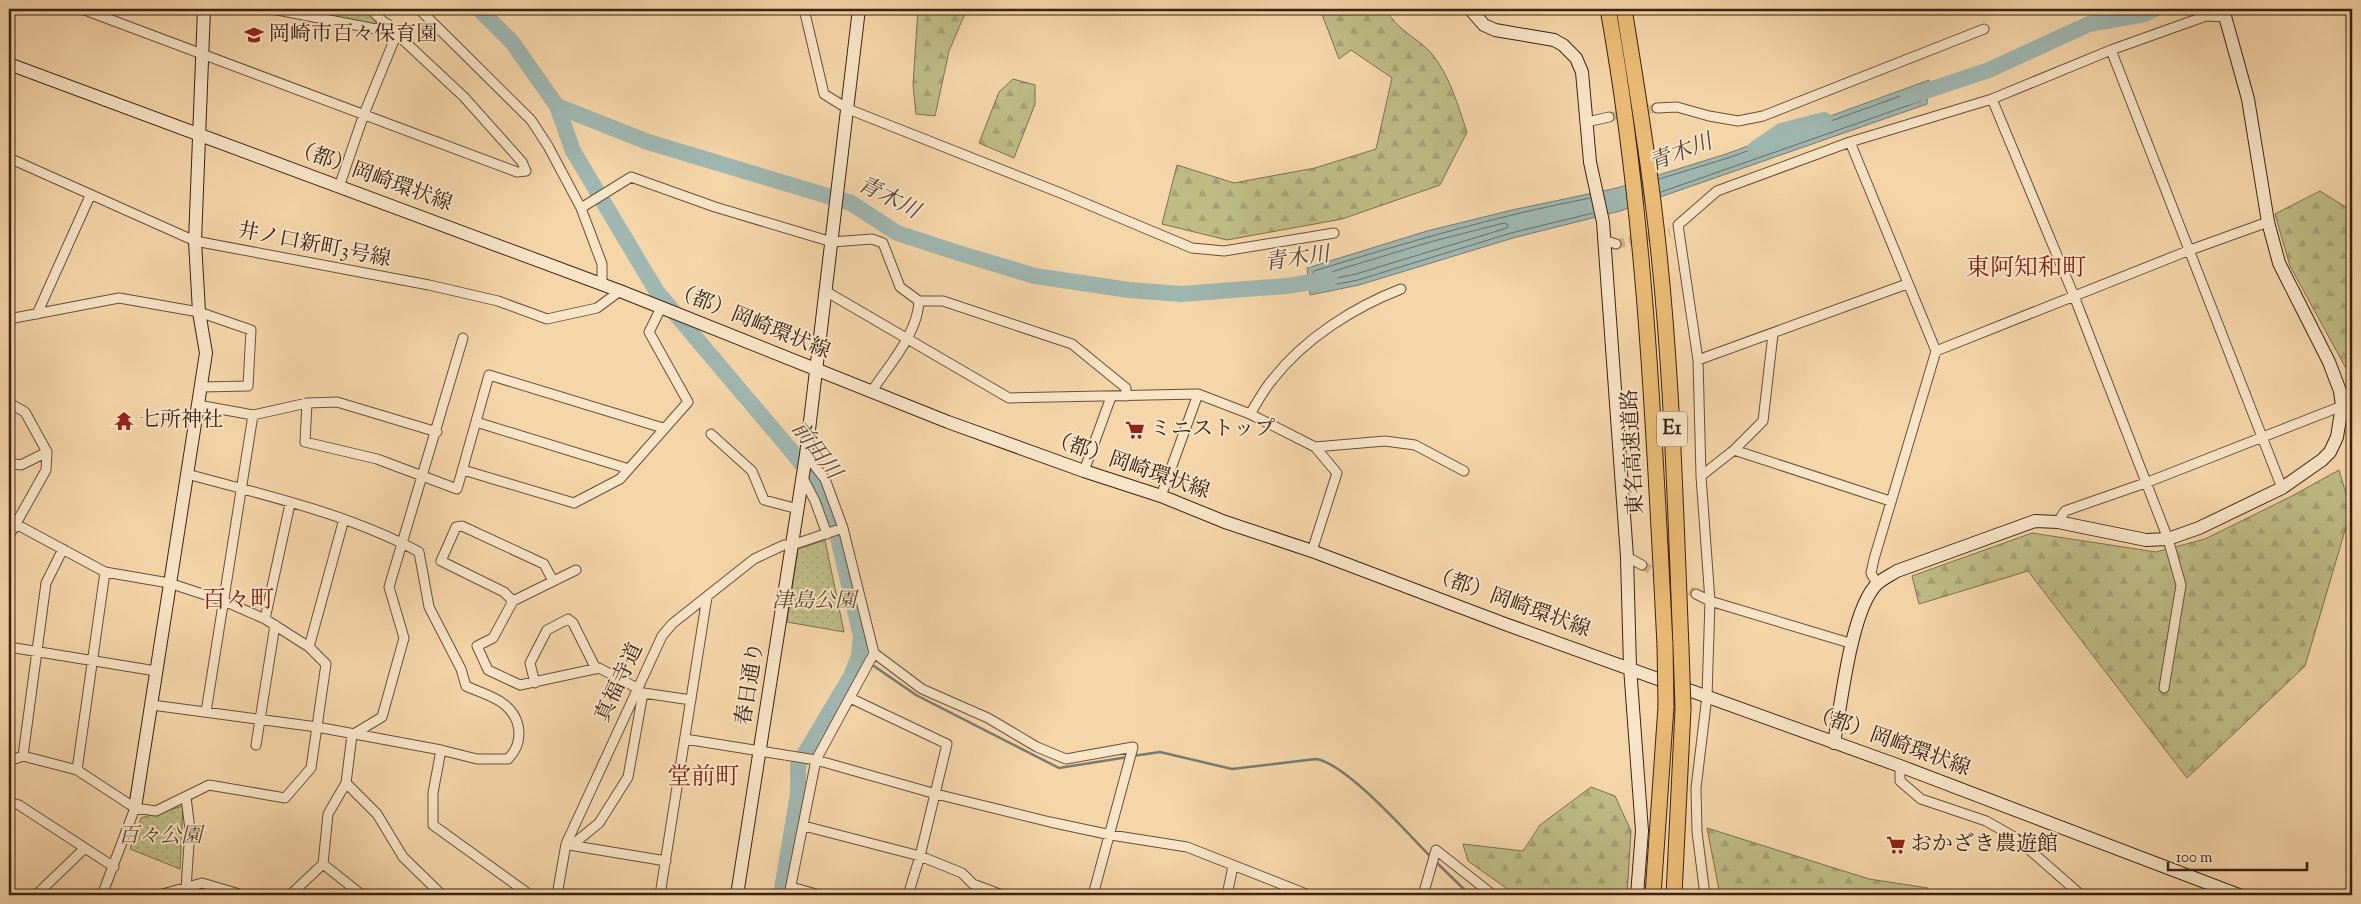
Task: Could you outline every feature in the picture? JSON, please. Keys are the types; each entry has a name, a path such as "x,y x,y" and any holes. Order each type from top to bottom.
{"highway":[{"name":"東名高速道路","path":"1608,9 1631,151 1652,389 1665,645 1666,706 1653,895"},
{"name":"東名高速道路","path":"1624,9 1654,211 1670,388 1683,709 1674,895"}],"street":[{"path":"82,9 517,172 526,171 522,162 464,97 370,9"},
{"path":"102,895 136,808 206,354 199,312 195,241 204,9"},
{"path":"272,9 376,29 388,24"},
{"path":"419,9 531,120 548,146 581,208 602,264 602,284"},
{"path":"804,9 824,94 848,109 1063,194 1192,248 1224,250 1334,233"},
{"path":"860,9 838,172 827,292 806,455 825,479 843,528 874,653 922,689 988,718 1037,747 1066,759 1133,747 1111,835 1093,895"},
{"path":"1470,9 1484,25 1495,30 1554,40 1571,50 1582,72 1590,162 1603,222 1610,242 1627,557 1630,667 1642,831 1637,895"},
{"path":"1670,232 1717,191 1850,142 1992,99 2111,50 2206,16 2225,13 2248,99 2268,222 2279,263 2329,362 2340,391 2342,406 2337,437 2330,452 2309,470 2282,488 2199,528 2168,539 2146,540 2058,522 2035,521 1897,571 1877,584 1864,606 1853,644 1834,743"},
{"path":"1657,108 1677,107 1709,116 1738,121 1763,116 1984,29"},
{"path":"339,186 364,114 397,33"},
{"path":"2111,50 2282,488"},
{"name":"（都）岡崎環状線","path":"9,64 602,284 948,422 1084,471 1162,496 1225,522 1312,551 1505,624 1630,667 1900,766 2239,895"},
{"path":"1992,99 2074,296 2148,482 2168,539 2181,585 2164,688"},
{"path":"1587,122 1609,117"},
{"path":"1850,142 1907,284 1936,350 1890,501 1871,573 1877,584"},
{"name":"井ノ口新町3号線","path":"9,158 90,196 195,241 429,285 498,301 547,319 597,308 620,291"},
{"path":"581,208 592,204 616,185 631,178 716,207 832,240 872,239 883,243 900,287 920,301 943,301 1072,344 1126,388 1126,396"},
{"path":"37,314 90,196"},
{"path":"1936,350 2190,250 2268,222"},
{"path":"1678,225 1698,360 1701,476 1710,601 1707,696 1696,788 1697,832 1705,895"},
{"path":"1698,360 1907,284"},
{"path":"1250,414 1273,378 1319,333 1378,298 1401,289"},
{"path":"827,292 1009,398 1198,394 1250,414 1315,447 1338,473 1312,551"},
{"path":"9,319 119,298 199,312 251,330 248,386 201,387"},
{"path":"872,391 919,313 920,301"},
{"path":"463,470 574,503 620,479 663,428 688,402 649,332 661,308"},
{"path":"1701,476 1734,450 1763,421 1773,334"},
{"path":"352,735 382,718 404,638 389,587 464,338"},
{"path":"307,403 305,442 377,459 422,478 457,489 489,374 663,428"},
{"path":"1162,496 1198,394"},
{"path":"1084,471 1111,397"},
{"path":"198,405 253,415 307,403 337,402 437,432"},
{"path":"9,404 25,412 48,452 46,470 14,523 9,536"},
{"path":"2058,522 2065,510 2148,482 2342,406"},
{"path":"206,712 253,415"},
{"path":"476,422 628,469"},
{"path":"711,434 752,471 764,500 798,509"},
{"path":"1315,447 1385,441 1415,445 1464,470"},
{"path":"1734,450 1890,501"},
{"path":"9,463 21,465 48,452"},
{"name":"春日通り","path":"737,895 806,455"},
{"path":"152,705 317,727 441,750 477,759 508,759 520,740 515,715 504,704 466,686 461,669 429,607 419,552 402,542 344,519 187,474"},
{"path":"803,478 815,501 826,534"},
{"path":"265,619 290,504"},
{"path":"309,647 344,519"},
{"path":"9,761 23,756 77,770 136,808 156,810 209,785 285,798 311,768 326,664 309,647 265,619 224,601 170,583 105,572 14,523"},
{"path":"513,601 504,592 441,561 456,527 462,526 544,564 553,582"},
{"name":"真福寺道","path":"557,895 569,845 666,631 754,559 784,545 792,545 843,528"},
{"path":"23,756 46,583 63,549"},
{"path":"1627,557 1642,566"},
{"path":"576,570 513,601 493,638 477,648 490,672 520,685 602,668 638,691 691,700"},
{"path":"77,770 105,572"},
{"path":"1696,594 1710,601 1853,644"},
{"path":"660,895 707,597"},
{"path":"535,683 530,663 546,630 568,619 573,623 596,669"},
{"path":"256,745 275,626"},
{"path":"9,647 93,659 156,671"},
{"path":"820,895 791,891 816,760 874,653"},
{"path":"569,845 599,823 628,777 638,691"},
{"path":"850,698 948,744 920,856 908,895"},
{"path":"290,895 323,864 328,814 346,784 352,735"},
{"path":"685,739 816,760 936,794 1111,835 1188,847 1285,891 1309,895"},
{"path":"441,750 433,793 433,825 530,895"},
{"path":"1900,766 1900,781 1920,799 1986,821 2016,838 2081,895"},
{"path":"346,784 377,814 403,857 442,895"},
{"path":"186,797 190,830 186,888"},
{"path":"9,802 19,805 114,866"},
{"path":"804,826 920,856 962,873 973,884 1002,895"},
{"path":"569,845 666,861"},
{"path":"36,895 84,848"},
{"path":"1423,895 1436,850 1493,895"},
{"path":"323,864 362,895"},
{"path":"1227,895 1233,866"},
{"path":"159,895 202,883 243,895"}],"green space":[{"path":"291,9 365,9 378,20 375,24"},
{"path":"918,9 967,9 949,51 935,116 916,114 913,85"},
{"path":"1320,9 1386,9 1401,28 1432,54 1444,72 1453,91 1467,132 1440,185 1342,219 1227,240 1162,224 1177,165 1234,183 1315,168 1376,149 1392,78 1351,50 1339,59"},
{"path":"1013,79 1035,85 1035,104 1014,158 979,143 999,92"},
{"path":"2320,191 2352,211 2352,364 2348,372 2290,266 2275,214"},
{"path":"2339,470 2351,510 2305,666 2187,778 2028,571 1919,604 1912,576 2032,533 2156,552 2205,539 2292,496"},
{"name":"津島公園","path":"825,540 844,632 787,622 798,549"},
{"path":"1591,787 1615,796 1631,831 1627,895 1516,895 1468,861 1463,844 1523,851 1540,825"},
{"name":"百々公園","path":"183,806 180,869 130,849 141,818"},
{"path":"1707,828 1869,879 1928,888 1925,895 1720,895"}],"water":[{"path":"1929,80 1927,104 1620,211 1513,238 1359,285 1310,295 1307,268 1427,231 1512,210 1617,188 1726,154"}],"waterway":[{"name":"青木川","path":"479,9 512,42 557,106 648,142 851,203 897,233 965,255 1035,276 1129,290 1182,294 1286,286 1330,279"},
{"name":"青木川","path":"1908,97 1989,70 2089,24 2145,14 2154,9"},
{"name":"前田川","path":"557,106 573,151 657,292 794,454 818,486 838,538 861,636 859,656 851,676 798,765 798,794 781,895"},
{"name":"青木川","path":"1755,149 1781,131 1824,120"},
{"path":"859,656 867,661"},
{"path":"871,664 916,695 1059,768 1128,757"},
{"path":"1133,756 1160,752 1232,769 1316,759 1344,773 1360,786 1431,857"},
{"path":"1435,861 1470,895"}],"tunnel":[{"path":"1609,117 1657,108"},
{"path":"1616,244 1670,232"},
{"path":"1642,565 1696,594"}],"place":[{"name":"岡崎市百々保育園","path":"254,35"},
{"name":"七所神社","path":"124,421"},
{"name":"ミニストップ","path":"1135,430"},
{"name":"おかざき農遊館","path":"1896,845"}],"district":[{"name":"東阿知和町","path":"2026,269"},
{"name":"百々町","path":"238,601"},
{"name":"堂前町","path":"703,778"}]}
